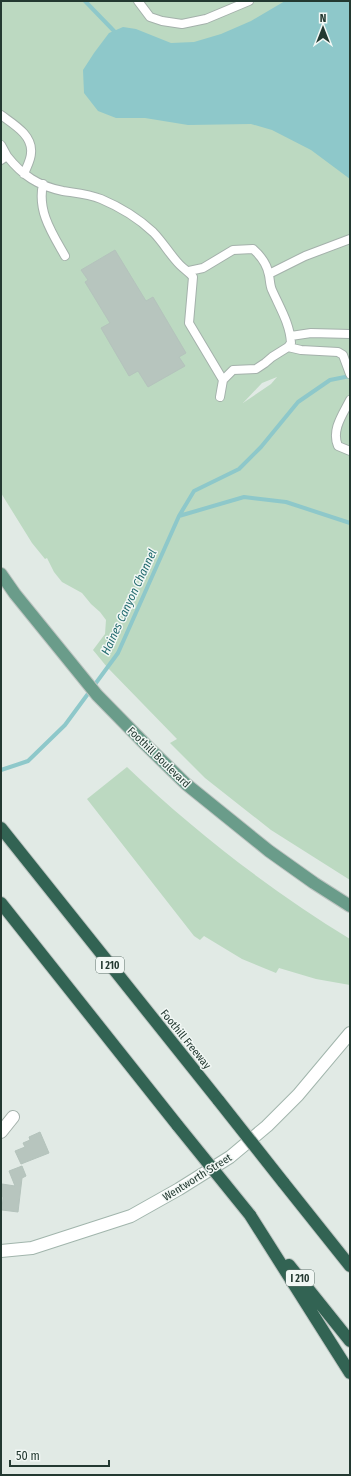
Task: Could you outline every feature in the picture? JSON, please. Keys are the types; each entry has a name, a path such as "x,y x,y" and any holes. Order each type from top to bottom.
{"highway":[{"name":"Foothill Freeway","path":"1,828 350,1266"},
{"name":"I 210","path":"1,903 350,1341"},
{"path":"250,1215 350,1373"}],"main road":[{"name":"Foothill Boulevard","path":"1,574 15,594 97,695 186,784 227,818 308,878 350,906"},
{"name":"Wentworth Street","path":"1,1250 32,1248 131,1216 179,1189 230,1157 267,1126 298,1094 350,1033"},
{"path":"1,1132 13,1117"}],"lane":[{"path":"138,1 150,16 162,21 182,24 206,19 249,1"},
{"path":"1,115 29,140 32,153 24,174"},
{"path":"1,144 4,158 32,180 61,190 90,195 128,213 153,233 181,266 189,271 193,277 189,323 223,380"},
{"path":"43,184 41,193 42,208 45,219 65,256"},
{"path":"269,274 305,256 350,239"},
{"path":"189,271 203,268 233,250 245,248 253,249 268,268 271,289 286,318 291,336 291,343 288,347 256,369 233,370 223,380 220,397"},
{"path":"291,336 311,333 350,334"},
{"path":"288,347 301,350 338,352 343,355 349,372"},
{"path":"350,400 339,421 336,441 338,446 350,451"}],"green space":[{"path":"1,1 350,1 350,880 271,830 205,778 170,743 177,739 107,667 93,650 105,634 106,620 82,593 62,582 54,572 47,558 45,559 32,543 1,493","holes":["277,377 271,384 243,403 262,383"]},
{"path":"127,767 179,814 234,859 291,901 350,939 350,985 316,979 279,968 276,973 242,959 204,936 200,940 194,936 87,799"}],"water":[{"path":"285,1 350,1 350,179 311,150 272,130 251,124 188,125 145,118 116,118 98,111 84,93 83,70 109,33 123,27 136,29 171,43 194,42 221,34 251,21"}],"building":[{"path":"115,250 146,301 153,297 186,353 179,357 185,366 148,387 138,371 129,376 101,328 110,323 85,282 88,280 81,270"},
{"path":"40,1132 49,1153 21,1164 15,1151 25,1147 23,1143 30,1140 29,1137"},
{"path":"22,1166 26,1176 22,1178 18,1212 2,1210 2,1184 15,1186 9,1171"}],"waterway":[{"path":"85,1 114,31"},
{"name":"Haines Canyon Channel","path":"1,770 28,761 65,725 118,653 179,516 194,491 239,469 261,447 298,402 330,380 350,376"},
{"name":"Haines Canyon Channel","path":"179,516 244,497 286,502 350,523"}]}
